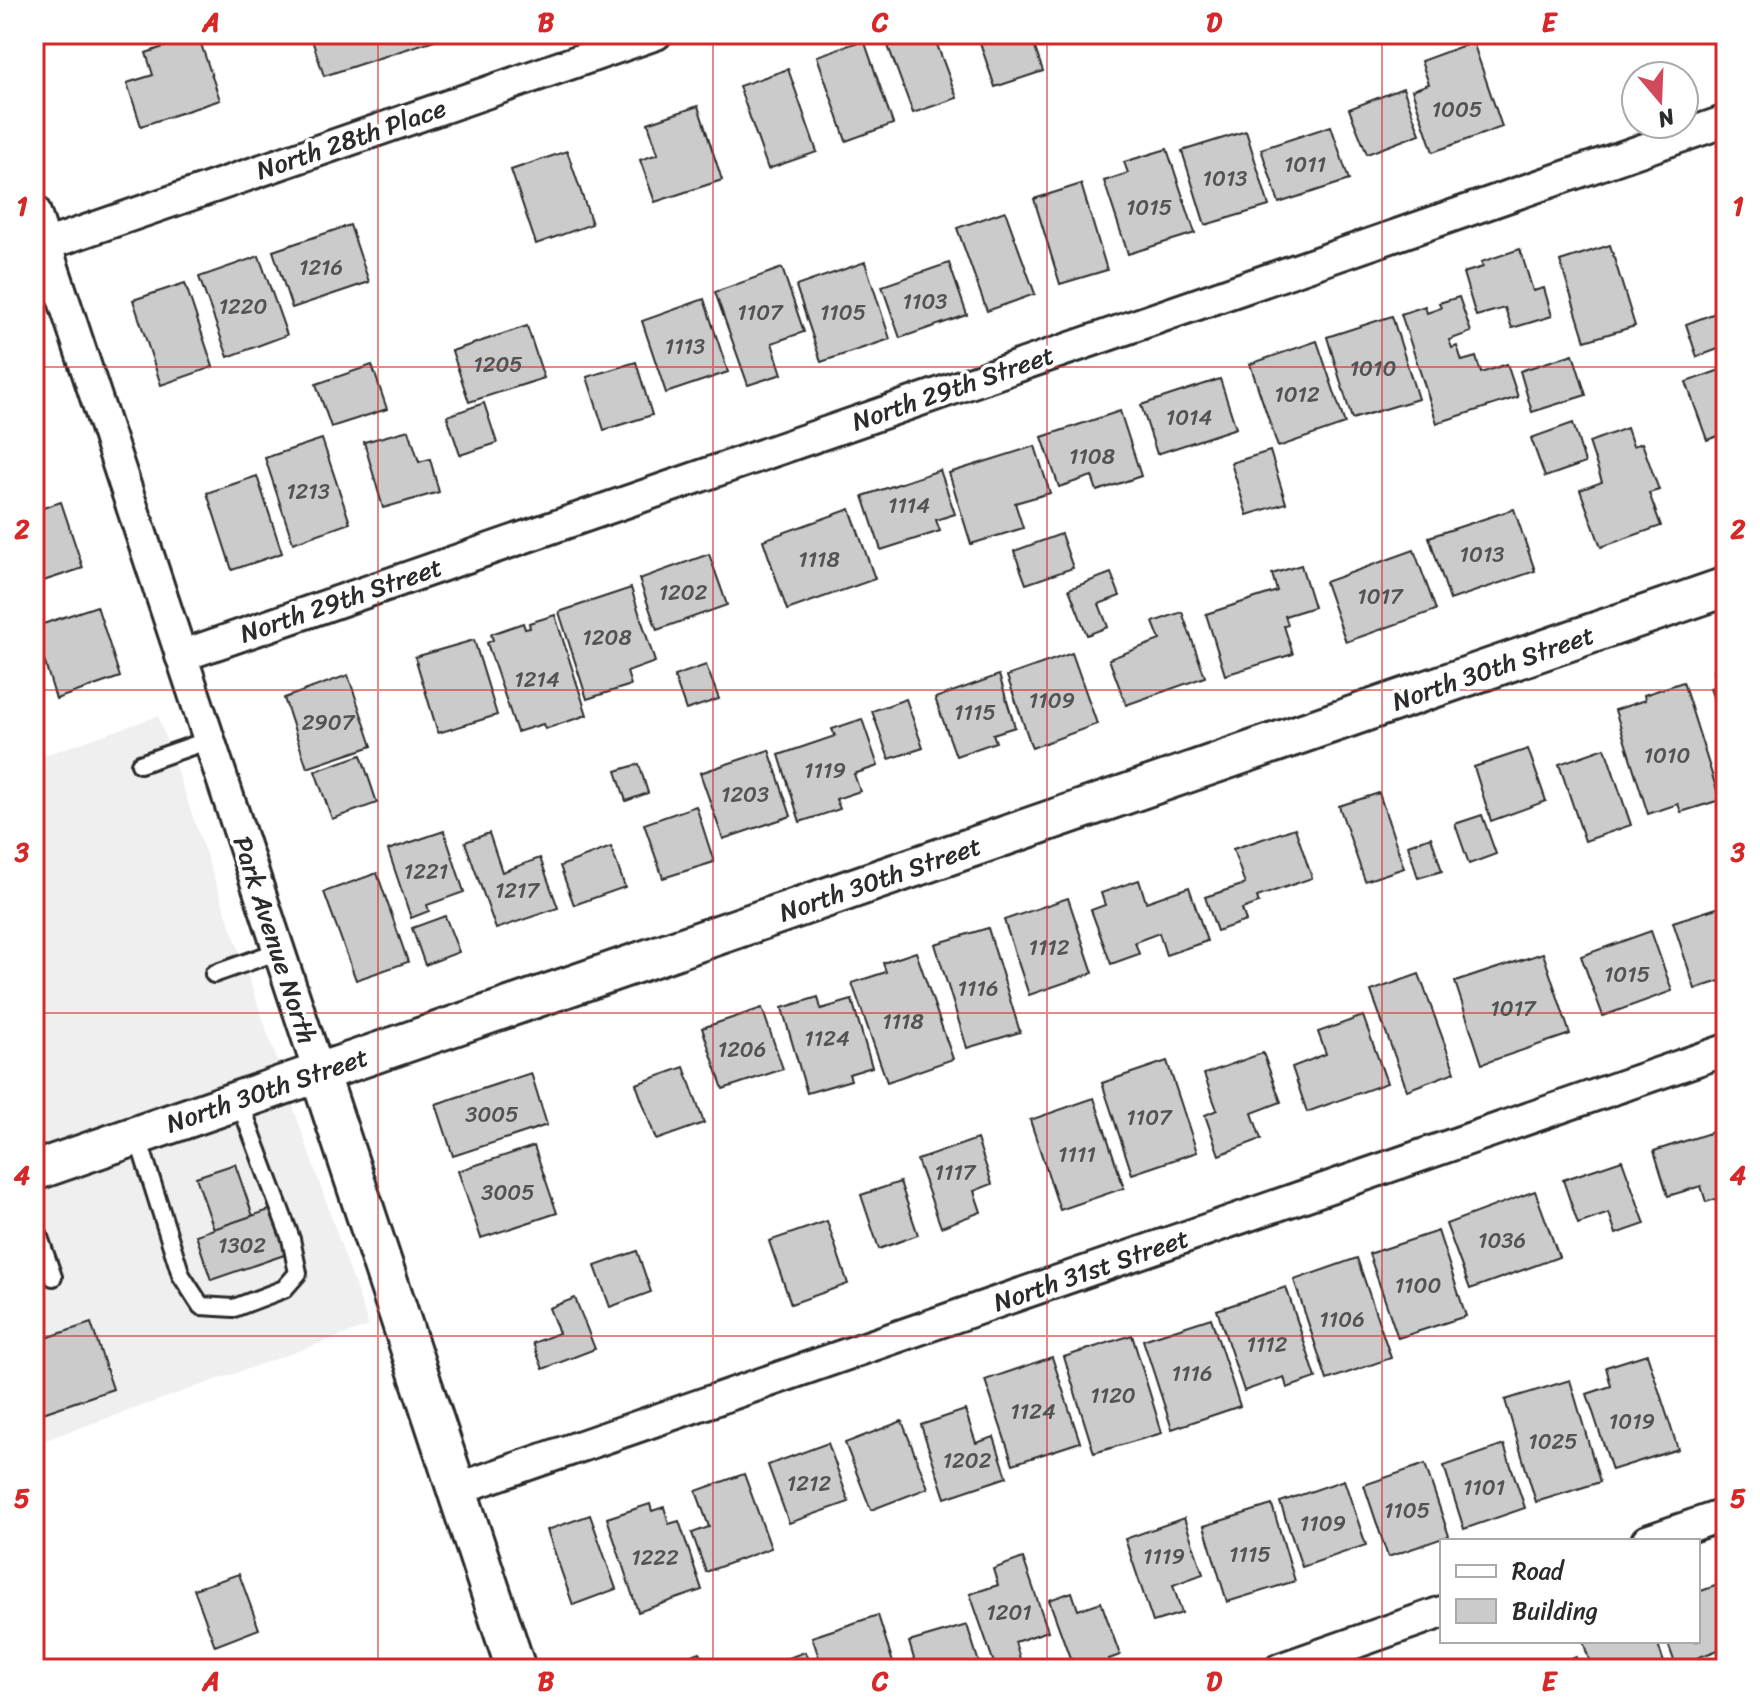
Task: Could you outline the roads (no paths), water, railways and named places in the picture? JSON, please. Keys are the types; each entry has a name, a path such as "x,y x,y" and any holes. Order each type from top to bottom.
{"street":[{"name":"North 28th Place","path":"45,245 656,34"},
{"name":"North 29th Street","path":"181,656 1726,121"},
{"name":"Park Avenue North","path":"34,210 516,1669"},
{"name":"North 30th Street","path":"34,1171 1726,587"},
{"name":"North 31st Street","path":"457,1489 1726,1050"},
{"path":"1653,1539 1726,1514"},
{"path":"1280,1669 1440,1613"}],"lane":[{"path":"140,764 209,740"},
{"path":"214,974 279,951"},
{"path":"137,1135 181,1275 201,1306 234,1308 284,1289 298,1273 291,1239 239,1100"},
{"path":"34,1223 53,1277"}]}
